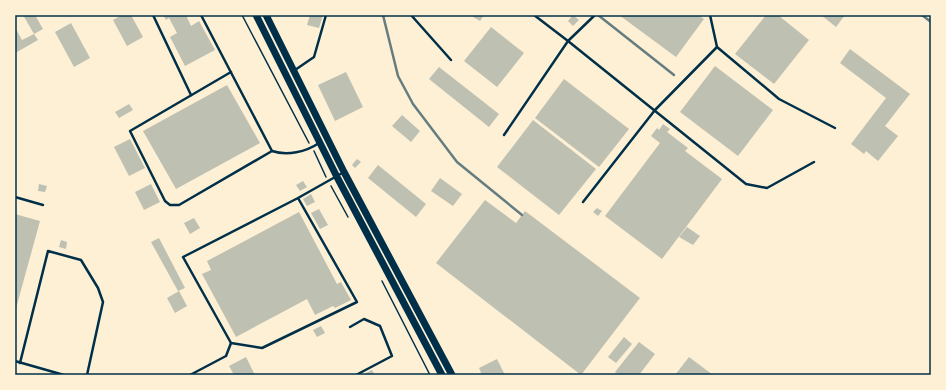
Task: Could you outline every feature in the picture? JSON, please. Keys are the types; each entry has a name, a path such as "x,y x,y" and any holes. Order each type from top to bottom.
{"main road":[{"path":"256,15 337,177 442,375"},
{"path":"266,15 295,70 344,172 452,375"}],"lane":[{"path":"153,15 191,95"},
{"path":"201,15 272,152"},
{"path":"295,70 314,57 326,15"},
{"path":"410,15 451,60"},
{"path":"534,15 746,184 768,188 814,162"},
{"path":"504,135 568,41 595,15"},
{"path":"710,15 718,47 779,99 835,128"},
{"path":"583,202 655,110 718,47"},
{"path":"231,72 130,130 165,201 170,205 179,205 272,152 284,155 312,148 328,138"},
{"path":"231,343 183,257 298,198 344,172"},
{"path":"15,197 43,205"},
{"path":"231,343 262,348 357,302 298,198"},
{"path":"20,363 48,251 81,260 98,288 103,302 88,375"},
{"path":"350,327 364,319 380,326 392,356 356,375"},
{"path":"190,375 226,356 231,343"},
{"path":"15,361 64,375"}],"building":[{"path":"23,15 35,15 43,29 34,34"},
{"path":"122,15 131,15 143,37 127,46 113,20"},
{"path":"163,15 186,15 191,26 199,21 215,50 185,66 170,37 177,33 169,18 166,20"},
{"path":"310,15 323,15 319,28 307,25"},
{"path":"475,15 484,15 480,21 473,17"},
{"path":"573,15 579,20 573,26 568,21"},
{"path":"619,15 698,15 704,19 676,57"},
{"path":"766,15 778,15 809,40 774,84 735,54"},
{"path":"821,15 845,15 836,27"},
{"path":"71,23 90,58 74,67 55,32"},
{"path":"15,27 22,40 34,34 38,40 17,52 15,49"},
{"path":"491,27 524,53 497,87 464,61"},
{"path":"850,49 910,94 885,126 898,136 878,161 866,151 864,154 851,144 886,98 840,63"},
{"path":"715,66 773,110 738,156 680,112"},
{"path":"439,67 499,114 489,127 429,79"},
{"path":"346,72 363,107 335,121 318,85"},
{"path":"564,79 629,129 599,167 535,118"},
{"path":"227,85 260,143 176,189 143,131"},
{"path":"129,104 133,110 119,118 115,112"},
{"path":"402,115 420,131 411,142 392,126"},
{"path":"533,120 596,169 559,215 497,167"},
{"path":"663,124 670,129 667,132 688,148 685,151 722,179 662,259 605,216 660,143 651,136 657,128 659,130"},
{"path":"130,139 145,168 129,176 114,147"},
{"path":"357,159 361,162 355,168 352,165"},
{"path":"378,165 426,204 416,217 368,178"},
{"path":"440,178 462,194 453,206 431,191"},
{"path":"303,181 307,187 300,191 296,185"},
{"path":"39,184 47,186 45,192 38,191"},
{"path":"151,184 160,202 144,210 135,192"},
{"path":"311,194 315,202 307,206 303,199"},
{"path":"485,200 516,223 525,211 640,298 581,375 436,263"},
{"path":"597,208 602,211 598,216 593,212"},
{"path":"319,209 328,225 320,229 311,213"},
{"path":"299,212 337,284 341,282 351,300 335,308 333,306 315,315 307,299 236,337 202,274 211,270 207,261"},
{"path":"15,214 40,221 15,312"},
{"path":"194,218 200,228 190,234 184,223"},
{"path":"687,227 700,236 693,245 679,237"},
{"path":"159,238 185,288 178,291 151,242"},
{"path":"61,240 67,242 66,249 59,247"},
{"path":"179,291 187,306 175,313 167,298"},
{"path":"321,326 325,333 317,337 313,330"},
{"path":"624,337 632,344 616,363 608,357"},
{"path":"639,342 655,354 639,375 619,375 615,372"},
{"path":"246,357 255,375 234,375 229,366"},
{"path":"689,357 713,375 675,375"},
{"path":"497,359 505,375 482,375 479,368"},
{"path":"372,370 375,375 362,375"}],"railway":[{"path":"383,15 398,76 413,104 457,162 522,215"},
{"path":"598,15 674,75"},
{"path":"922,15 931,22"}]}
